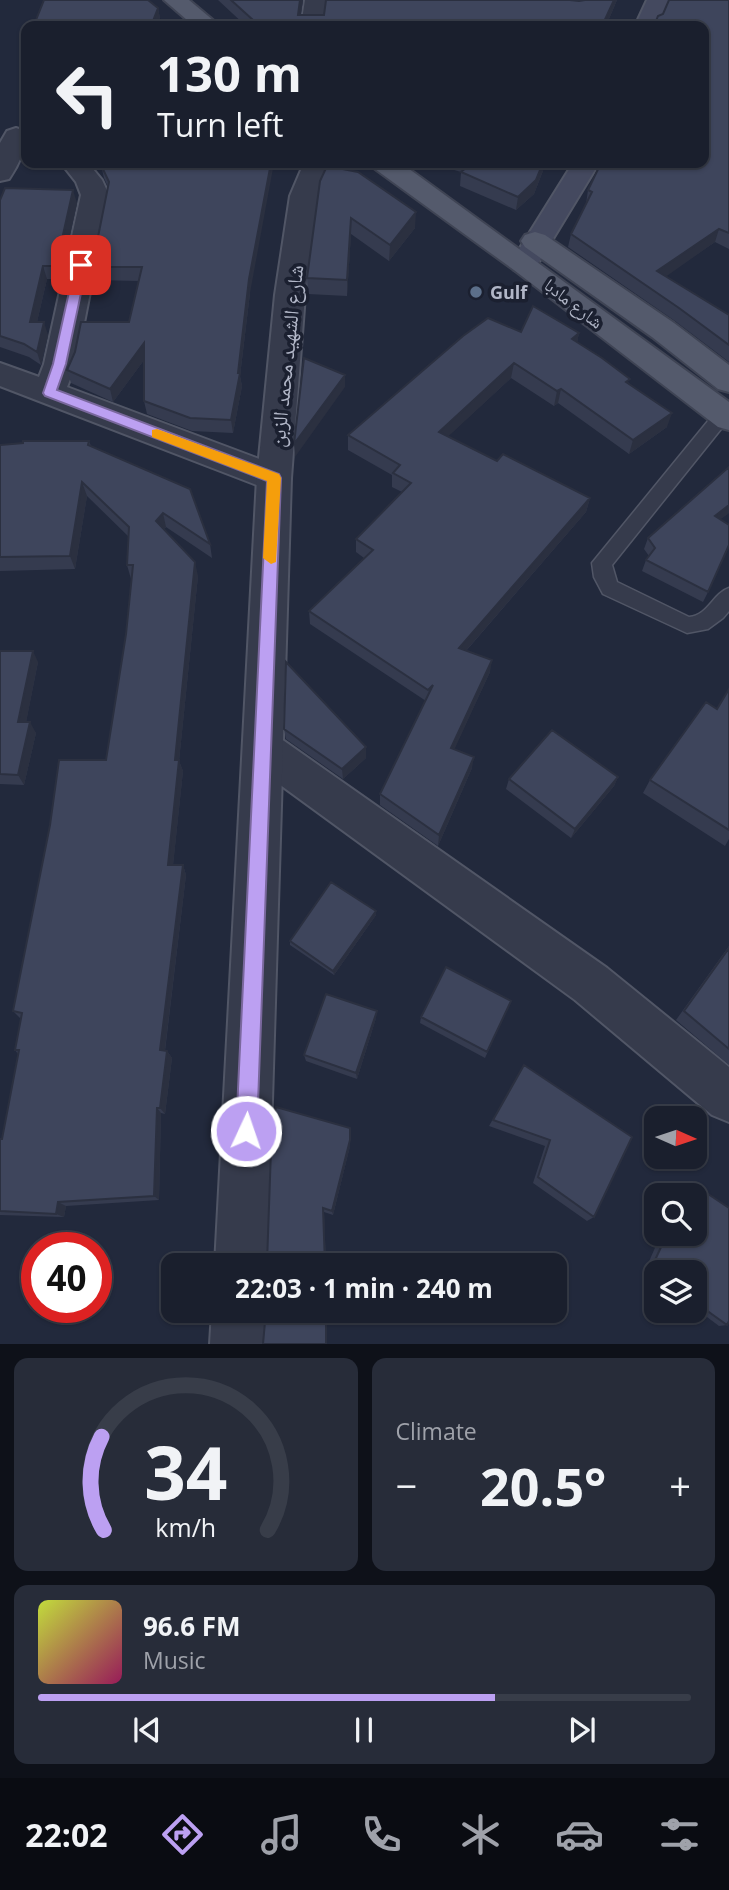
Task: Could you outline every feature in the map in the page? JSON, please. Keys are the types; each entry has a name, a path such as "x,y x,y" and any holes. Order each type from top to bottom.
{"main road":[{"path":"175,0 215,21"},
{"path":"205,0 216,21"},
{"path":"650,21 658,0"},
{"name":"شارع مادبا","path":"392,168 530,253 663,330 729,381"},
{"name":"شارع مادبا","path":"422,168 530,253 726,417"},
{"path":"530,253 583,168"}],"street":[{"path":"313,21 316,0"},
{"path":"0,173 14,135"},
{"path":"49,393 60,364 95,195 89,180 78,168"},
{"name":"شارع الشهيد محمد الزبن","path":"241,1253 274,478 290,295 304,196 315,168"},
{"path":"0,374 274,478"},
{"path":"263,748 591,984 729,1098"},
{"path":"237,1344 238,1323"}],"lane":[{"path":"726,417 602,563 604,577 610,588 687,625 701,626 712,619 729,596"}],"building":[{"path":"44,0 148,0 158,8 153,21 36,20"},
{"path":"231,0 300,0 298,15 324,15 326,0 614,0 604,21 253,20"},
{"path":"669,0 729,0 729,233 719,229 657,271 729,315 729,345 571,234 592,192 588,190 599,168 709,168 709,21 656,21 658,16 663,14"},
{"path":"102,168 270,168 249,279 240,373 231,420 190,418 144,401 144,343 110,389 67,370 75,352 81,322 129,322 142,267 92,267 109,182"},
{"path":"326,168 358,172 416,212 390,245 351,218 347,280 307,278 320,181"},
{"path":"466,168 541,168 536,180 518,197 461,172"},
{"path":"5,188 73,190 56,266 43,266 30,322 44,322 37,352 24,344 0,336 0,200"},
{"path":"533,306 579,333 572,339 602,358 630,379 626,382 672,413 633,440 561,389 557,391 514,363 439,432 497,461 503,454 590,498 459,648 492,660 451,748 474,757 439,835 380,794 433,685 428,690 309,611 373,550 356,539 411,483 393,473 400,465 348,435 463,336 488,318 521,332"},
{"path":"304,358 345,375 294,444"},
{"path":"23,441 89,441 88,445 190,489 210,544 163,513 156,521 195,562 175,760 179,760 168,865 183,865 160,1050 167,1051 160,1108 157,1108 154,1196 58,1202 56,1214 0,1211 0,1139 19,1050 15,1050 22,1013 13,1011 50,825 59,760 106,760 126,634 133,565 127,565 129,527 82,482 70,556 0,557 0,445"},
{"path":"729,467 729,505 715,516 729,525 729,545 708,592 646,560 655,548 648,538"},
{"path":"0,651 33,651 18,722 30,722 18,775 0,774"},
{"path":"286,662 366,747 342,769 284,729"},
{"path":"729,689 729,830 650,780 706,702 717,709"},
{"path":"552,730 618,777 575,829 509,779"},
{"path":"331,882 376,911 333,971 290,941"},
{"path":"729,948 729,1049 684,1011"},
{"path":"446,967 511,1001 487,1052 421,1017"},
{"path":"326,994 377,1011 356,1073 304,1055"},
{"path":"524,1065 632,1137 594,1217 538,1177 550,1140 493,1120"},
{"path":"276,1107 350,1128 350,1140 332,1211 323,1208 325,1253 267,1253 272,1122"},
{"path":"707,1193 729,1208 727,1325 707,1311 707,1260 655,1260 661,1246 707,1246"},
{"path":"265,1323 326,1323 326,1344 263,1344"}],"slow traffic":[{"path":"157,434 274,478 271,558"}],"place":[{"name":"Gulf","path":"476,292"}],"route":[{"path":"81,265 60,364 49,393 274,478 246,1131"}]}
